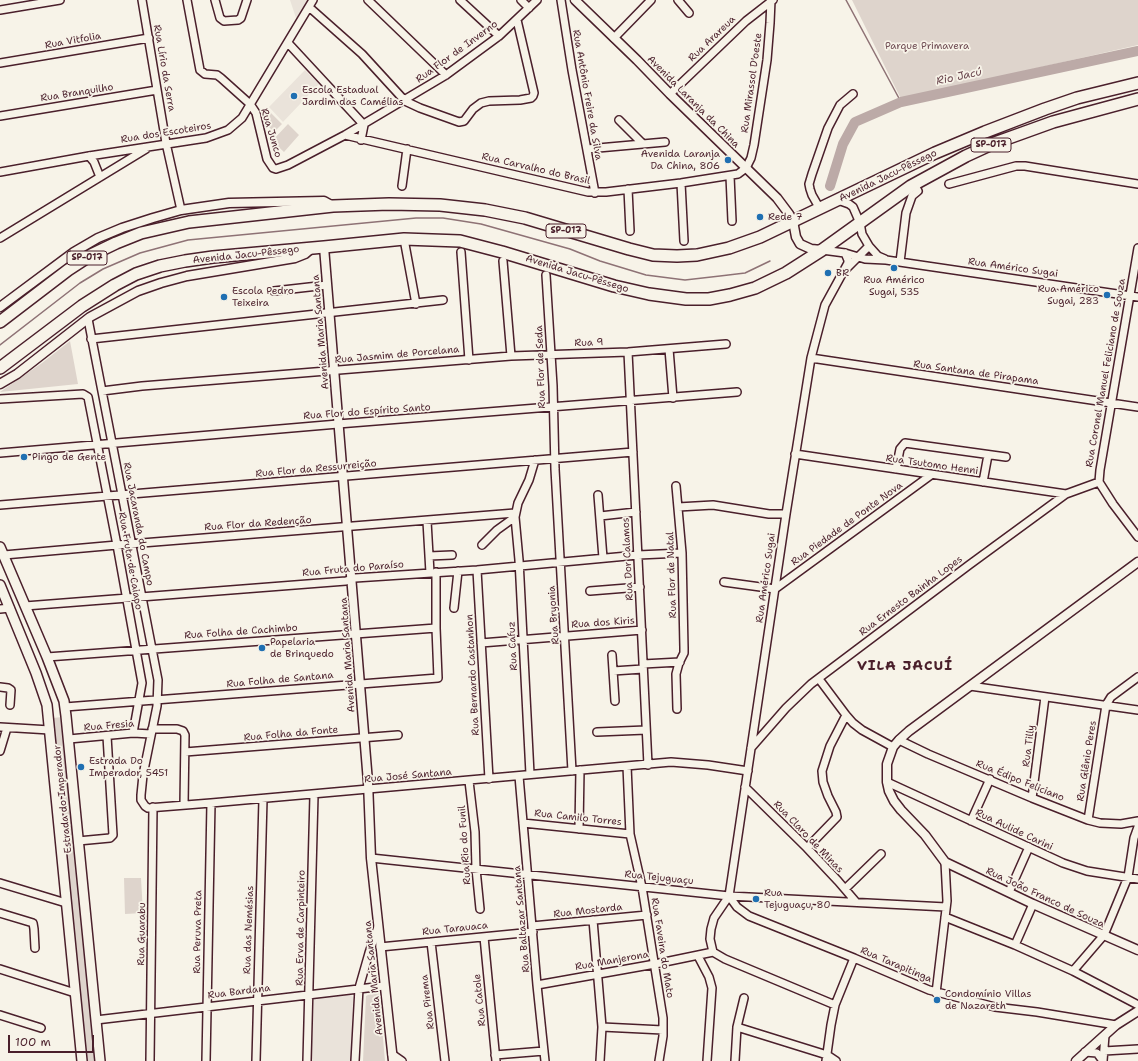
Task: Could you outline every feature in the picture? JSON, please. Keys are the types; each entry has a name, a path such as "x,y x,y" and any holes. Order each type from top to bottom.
{"highway":[{"name":"Avenida Jacu-Pêssego","path":"0,322 68,270 91,255 141,233 189,222 333,206 440,204 485,210 525,218 653,255 697,255 728,248 760,237 935,153 985,132 1077,98 1138,83"},
{"name":"Avenida Jacu-Pêssego","path":"0,368 82,306 115,285 136,274 160,266 213,257 404,239 460,241 502,252 614,286 649,294 686,299 709,299 730,295 755,288 786,273 822,250 914,184 966,156 992,144 1053,122 1138,99"}],"main road":[{"name":"Estrada do Imperador","path":"2,551 47,657 65,707 100,1061"},
{"name":"Estrada do Imperador","path":"0,585 46,699 82,1061"},
{"path":"72,965 90,964"}],"street":[{"path":"0,10 60,0"},
{"name":"Rua Lírio da Serra","path":"142,0 166,143 181,210"},
{"path":"187,0 200,70 205,74 217,75 250,104"},
{"path":"215,0 220,18 224,21 238,20 242,15 247,0"},
{"name":"Rua dos Escoteiros","path":"0,172 166,143 206,138 228,130 242,118 313,0"},
{"path":"368,0 446,75"},
{"path":"460,0 499,36"},
{"path":"521,0 529,8"},
{"name":"Rua Flor de Inverno","path":"273,168 288,165 346,135 405,101 446,75 499,36 537,0"},
{"name":"Rua Antônio Freire da Silva","path":"561,0 572,70 595,193"},
{"name":"Avenida Laranja da China","path":"575,0 782,203 793,221"},
{"name":"Rua Arareua","path":"670,94 746,21 772,0"},
{"name":"Rua Mirassol D'oeste","path":"746,168 751,158 754,145 767,60 772,0"},
{"path":"681,1 689,13"},
{"path":"614,38 646,2"},
{"path":"309,7 362,54 405,101 420,108 461,122 464,121 473,109 481,103 489,101 520,100 531,98 533,96 534,93 517,20"},
{"name":"Rua Vitfolia","path":"0,63 149,38"},
{"path":"288,43 364,125 361,140"},
{"name":"Rua Branquilho","path":"0,116 158,90"},
{"path":"820,209 812,195 809,184 828,128 840,106 853,94"},
{"name":"Rua Junco","path":"250,104 256,113 267,159 273,168"},
{"path":"619,120 642,143"},
{"name":"Rua Carvalho do Brasil","path":"346,135 361,140 580,191 595,193 681,184 730,176 738,174 746,168"},
{"path":"587,149 665,142"},
{"path":"0,238 149,147"},
{"path":"402,186 407,150"},
{"path":"89,156 94,162 100,177"},
{"path":"949,184 1016,166 1025,166 1138,184"},
{"path":"730,176 732,221"},
{"path":"681,184 684,241"},
{"path":"900,262 906,213 912,196 918,191 914,184"},
{"path":"628,189 630,231"},
{"path":"838,200 853,207 860,223 862,234 869,246 878,256 886,260"},
{"path":"0,307 74,252 98,238 122,228 181,210 229,203 324,201 333,206"},
{"name":"Rua Américo Sugai","path":"793,221 796,237 800,244 811,249 872,260 886,260 1138,297"},
{"path":"404,239 416,304"},
{"name":"Rua Américo Sugai","path":"845,269 869,246"},
{"name":"Avenida Maria Santana","path":"324,247 348,527 368,790 371,858 392,1057"},
{"path":"0,384 17,374 88,319 138,291 161,282 188,276 295,258 306,254 312,248"},
{"name":"Rua Coronel Manuel Feliciano de Souza","path":"1138,248 1099,482 1113,504 1138,537"},
{"path":"461,252 469,360"},
{"name":"Rua Américo Sugai","path":"729,896 795,454 811,358 826,305 845,269 848,260 845,254"},
{"path":"503,261 510,356"},
{"name":"Rua Flor de Seda","path":"546,275 555,458"},
{"path":"274,291 327,284"},
{"path":"92,339 329,314 443,300"},
{"name":"Rua Jacaranda do Campo","path":"88,319 158,680 157,700 151,732"},
{"path":"628,352 726,344"},
{"path":"669,349 673,398"},
{"name":"Rua 9","path":"551,354 628,352"},
{"name":"Rua Dor Calamos","path":"628,352 629,402 633,452 648,764"},
{"name":"Rua Jasmim de Porcelana","path":"102,391 142,386 510,356 551,354"},
{"name":"Rua Santana de Pirapama","path":"811,358 1138,407"},
{"name":"Rua Flor do Espírito Santo","path":"0,453 737,392"},
{"name":"Rua Fruta de Caiapo","path":"0,398 85,394 88,397 137,650 142,683 134,733"},
{"path":"896,470 900,449 905,443 1006,457"},
{"name":"Rua Flor da Ressurreição","path":"0,505 633,452"},
{"name":"Rua Tsutomo Henni","path":"795,454 1066,494"},
{"path":"983,482 988,455"},
{"name":"Rua Bryonia","path":"555,458 572,771"},
{"path":"482,545 515,515 518,502 529,480 535,460"},
{"name":"Rua Piedade de Ponte Nova","path":"775,589 931,475"},
{"name":"Rua Ernesto Bainha Lopes","path":"751,748 786,708 818,678 1066,494 1099,482"},
{"name":"Rua Flor de Natal","path":"676,486 682,553 684,648 684,653 677,669 677,709"},
{"path":"598,494 603,558"},
{"path":"678,507 717,505 769,514 786,514"},
{"path":"600,516 636,512"},
{"name":"Rua Flor da Redenção","path":"2,551 132,544 515,515"},
{"name":"Rua Cafuz","path":"515,515 530,774"},
{"name":"Rua Folha de Santana","path":"65,707 438,678 433,573 429,556 427,521"},
{"name":"Rua Fruta do Paraíso","path":"25,606 142,598 638,555 682,553"},
{"path":"429,556 452,555"},
{"path":"936,992 946,917 947,888 945,862 925,835 901,810 889,791 887,782 887,764 893,747 899,740 970,686 1138,562"},
{"name":"Rua Bernardo Castanhon","path":"477,570 489,779"},
{"path":"454,608 458,571"},
{"path":"724,582 775,589"},
{"path":"590,591 640,586"},
{"path":"0,609 10,608"},
{"name":"Rua Folha de Cachimbo","path":"47,657 436,628"},
{"name":"Rua dos Kiris","path":"481,643 565,635 642,630"},
{"path":"612,655 615,701"},
{"path":"613,671 680,662"},
{"path":"1106,705 1111,697 1138,677"},
{"path":"818,678 846,716 862,730 893,747"},
{"path":"970,686 1045,698 1138,710"},
{"path":"0,687 11,690 10,705"},
{"name":"Rua Tilly","path":"1032,798 1045,698"},
{"name":"Rua Glênio Peres","path":"1088,820 1106,705"},
{"path":"807,848 837,817 828,796 822,771 830,746 846,716"},
{"path":"0,751 4,728 50,730"},
{"name":"Rua Fresia","path":"69,739 177,729 183,731 186,740 186,752"},
{"path":"597,732 646,730"},
{"path":"151,732 140,794 141,800 145,806 148,808 153,808"},
{"name":"Rua Folha da Fonte","path":"186,752 398,735"},
{"path":"78,841 110,838 113,835 107,736"},
{"name":"Rua Édipo Feliciano","path":"899,740 928,754 1088,820 1100,823 1121,824 1138,821"},
{"path":"184,805 186,752"},
{"name":"Rua José Santana","path":"153,808 648,764 682,762 748,771"},
{"name":"Rua Faveira do Mato","path":"628,766 630,834 642,887 663,1018 659,1061"},
{"path":"579,829 580,770"},
{"name":"Rua Baltazar Santana","path":"519,776 545,1061"},
{"path":"971,821 990,779"},
{"name":"Rua Rio do Funil","path":"469,781 475,832 476,869 480,909"},
{"name":"Rua Aulide Carini","path":"887,782 1063,863 1104,875 1138,879"},
{"name":"Rua Claro de Minas","path":"745,787 807,848 856,902"},
{"name":"Rua Erva de Carpinteiro","path":"307,1061 314,794"},
{"name":"Rua das Nemésias","path":"256,1061 263,799"},
{"name":"Rua Peruva Preta","path":"206,1061 211,803"},
{"name":"Rua Guarabu","path":"150,1061 153,808"},
{"name":"Rua Camilo Torres","path":"523,823 630,834"},
{"path":"1073,971 1104,936 1128,877 1134,838 1138,826"},
{"path":"1009,892 1029,848"},
{"path":"845,889 881,854"},
{"name":"Rua Tejuguaçu","path":"371,858 729,896 946,907"},
{"name":"Rua João Franco de Souza","path":"945,862 1033,904 1138,950"},
{"path":"0,883 66,903"},
{"path":"729,896 714,918 711,928 710,939 713,952 725,959 835,1005"},
{"name":"Rua Tarapitinga","path":"729,896 736,908 749,916 936,992 995,1006 1116,1025"},
{"path":"1015,945 1033,904"},
{"path":"0,913 33,923 35,948"},
{"name":"Rua Mostarda","path":"532,929 593,920 647,915"},
{"path":"946,917 1015,945 1073,971 1138,1005"},
{"path":"593,920 602,1027 600,1061"},
{"path":"355,1061 359,988 378,927"},
{"name":"Rua Tarauaca","path":"380,947 484,937 532,929"},
{"name":"Rua Catole","path":"484,937 495,1058"},
{"name":"Rua Pirema","path":"431,942 444,1061"},
{"name":"Rua Manjerona","path":"537,985 713,952"},
{"path":"698,956 709,978 712,988 708,1061"},
{"path":"826,1058 835,1005 854,958"},
{"path":"0,969 75,993"},
{"name":"Rua Bardana","path":"96,1020 384,986"},
{"path":"736,1061 737,1027 744,998"},
{"path":"1076,1061 1116,1025 1138,1011"},
{"path":"0,1015 41,1028"},
{"path":"602,1027 663,1030"},
{"path":"737,1027 836,1061"},
{"path":"1103,1061 1105,1035"},
{"path":"1104,1051 1138,1049"},
{"path":"495,1058 544,1051"},
{"path":"1086,1052 1097,1053 1103,1061"},
{"path":"392,1057 402,1061"}],"shaded area":[{"path":"290,0 309,0 300,17 296,18"},
{"name":"Escola Estadual Jardim das Camélias","path":"305,70 319,84 283,122 269,107"},
{"path":"350,994 353,997 351,1061 311,1061 314,998"}],"green space":[{"name":"Parque Primavera","path":"852,0 1138,0 1138,45 901,99"},
{"path":"270,112 282,124 274,132 262,120"},
{"path":"288,124 299,135 284,152 272,141"},
{"path":"70,341 78,384 0,392 42,363"},
{"path":"62,717 95,1061 86,1061 53,718"},
{"path":"124,878 141,878 143,913 125,914"},
{"path":"379,993 385,1061 363,1061 366,996"}],"waterway":[{"path":"846,0 901,102"},
{"name":"Rio Jacú","path":"830,186 843,144 855,122 901,102 1138,51"},
{"path":"0,345 80,283 103,269 140,253 188,240 416,218 443,218 481,224 570,249 600,261 646,275 685,280 745,273 770,261"}],"place":[{"name":"Escola Estadual Jardim das Camélias","path":"294,96"},
{"name":"Avenida Laranja Da China, 806","path":"728,160"},
{"name":"Rede 7","path":"760,217"},
{"name":"Rua Américo Sugai, 535","path":"894,268"},
{"name":"BR","path":"828,273"},
{"name":"Rua Américo Sugai, 283","path":"1107,295"},
{"name":"Escola Pedro Teixeira","path":"224,297"},
{"name":"Pingo de Gente","path":"24,457"},
{"name":"Papelaria de Brinquedo","path":"262,648"},
{"name":"Estrada Do Imperador, 5451","path":"81,767"},
{"name":"Rua Tejuguaçu, 80","path":"756,899"},
{"name":"Condomínio Villas de Nazareth","path":"937,1000"}],"district":[{"name":"VILA JACUÍ","path":"905,666"}]}
